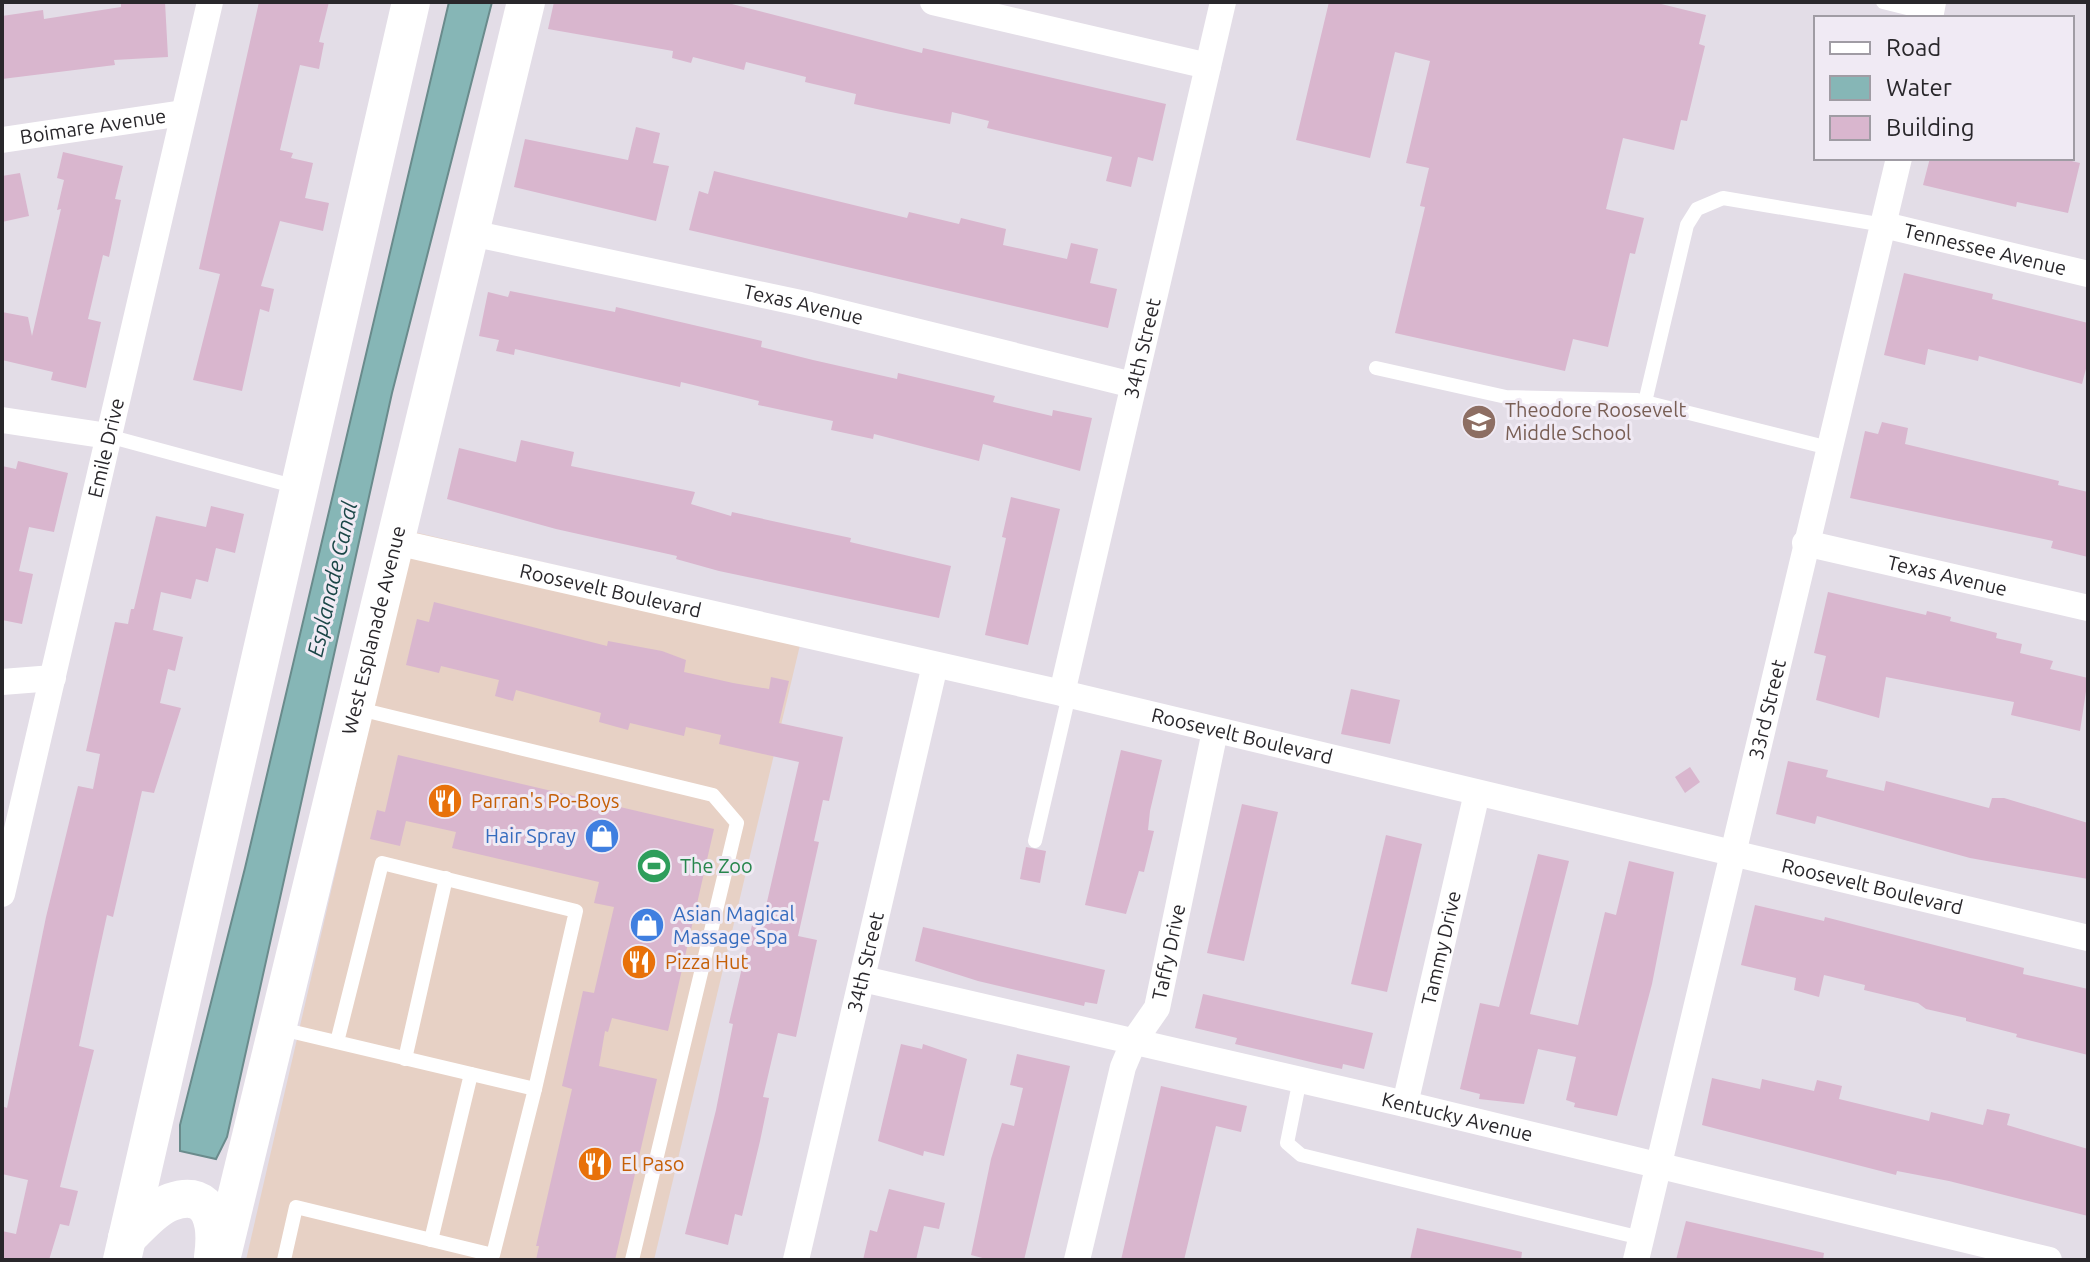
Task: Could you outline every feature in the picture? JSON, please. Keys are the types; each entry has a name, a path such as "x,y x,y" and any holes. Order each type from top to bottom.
{"main road":[{"path":"125,1249 411,2"},
{"name":"West Esplanade Avenue","path":"221,1260 526,2"},
{"path":"125,1249 158,1209 173,1201 194,1200 210,1209 215,1223 213,1260"}],"street":[{"name":"Emile Drive","path":"2,894 210,2"},
{"path":"933,2 1208,66"},
{"name":"34th Street","path":"1065,694 1133,385 1223,2"},
{"name":"Boimare Avenue","path":"2,140 183,113"},
{"name":"33rd Street","path":"1638,1249 1899,160"},
{"name":"Tennessee Avenue","path":"1884,225 2088,274"},
{"name":"Texas Avenue","path":"471,233 810,305 1133,385"},
{"path":"2,420 108,436"},
{"name":"Roosevelt Boulevard","path":"396,542 1065,694 2088,938"},
{"name":"Texas Avenue","path":"1805,543 2088,608"},
{"name":"34th Street","path":"796,1260 935,665"},
{"path":"2,682 53,678"},
{"name":"Taffy Drive","path":"1077,1260 1123,1067 1134,1041 1157,1008 1215,731"},
{"name":"Tammy Drive","path":"1405,1104 1477,793"},
{"name":"Kentucky Avenue","path":"863,979 1300,1079 2049,1260"}],"lane":[{"path":"1883,2 1931,11"},
{"path":"1645,402 1687,225 1697,209 1723,198 1884,225"},
{"path":"1376,368 1506,397 1645,402 1829,448"},
{"path":"108,436 298,487"},
{"path":"1035,841 1065,694"},
{"path":"355,708 713,795 737,823 632,1260"},
{"path":"284,1260 296,1207 493,1258 576,911 382,863 337,1042"},
{"path":"405,1059 446,878"},
{"path":"276,1028 535,1089"},
{"path":"431,1240 471,1074"},
{"path":"1300,1079 1287,1143 1301,1155 1638,1249"}],"shaded area":[{"path":"414,532 805,624 654,1260 246,1260"}],"water":[{"name":"Esplanade Canal","path":"449,2 492,2 392,393 227,1137 216,1159 180,1151 180,1125 245,868"}],"building":[{"path":"121,2 165,2 168,57 114,60 115,65 2,79 2,16 43,10 44,19 121,7"},
{"path":"259,2 329,2 319,42 324,43 319,69 300,65 280,150 293,153 291,158 313,163 305,198 329,203 323,231 280,221 261,286 274,289 269,312 260,309 242,391 193,380 220,274 199,269"},
{"path":"554,2 724,2 922,53 923,48 1166,104 1153,161 1138,157 1131,187 1106,181 1112,157 987,128 989,121 952,112 950,124 886,111 854,104 856,94 805,82 806,77 746,62 744,70 693,57 691,63 672,58 673,51 548,29"},
{"path":"1329,2 1653,2 1706,15 1699,44 1705,46 1687,121 1681,120 1674,150 1623,138 1606,209 1644,218 1635,254 1630,253 1608,347 1573,339 1565,371 1395,333 1425,207 1420,206 1429,168 1406,163 1430,61 1395,52 1370,158 1296,140"},
{"path":"636,127 660,133 653,163 669,166 656,221 514,187 525,139 628,160"},
{"path":"63,152 123,166 115,199 121,200 109,257 103,255 88,319 101,322 86,388 51,380 53,372 2,360 2,312 28,317 32,336 61,209 57,210 64,180 57,178"},
{"path":"1929,160 2067,160 2080,163 2068,213 2017,202 2016,207 1923,185"},
{"path":"714,171 907,218 909,212 959,224 961,218 1006,229 1003,245 1067,259 1071,243 1098,249 1090,283 1117,289 1108,328 689,230 699,191 708,194"},
{"path":"20,173 29,216 2,222 2,176"},
{"path":"1904,273 1993,294 1992,299 2088,323 2088,361 2082,384 1979,356 1978,361 1928,349 1925,365 1884,355"},
{"path":"510,291 615,312 616,307 762,341 761,347 813,360 897,379 898,373 995,396 993,402 1052,416 1053,410 1092,418 1080,471 983,444 979,461 874,434 873,439 831,430 833,421 758,405 759,401 681,382 680,387 515,349 514,355 496,351 499,340 479,336 488,292 508,297"},
{"path":"1882,422 1908,428 1905,444 2059,481 2058,485 2088,492 2088,557 2051,548 2053,541 1850,498 1865,431 1878,434"},
{"path":"521,440 574,452 571,466 695,492 691,504 731,516 732,512 851,538 850,542 951,566 939,618 719,571 676,559 677,556 556,529 447,499 459,448 516,462"},
{"path":"18,461 68,473 54,532 29,527 19,571 33,574 22,624 2,620 2,466 16,469"},
{"path":"1011,497 1060,509 1028,645 985,635 1006,538 1002,537"},
{"path":"211,506 244,514 235,553 216,548 208,582 196,579 191,599 161,592 153,630 183,637 175,671 168,669 160,703 181,708 154,793 142,791 113,917 107,915 97,961 79,1046 94,1050 60,1187 78,1191 69,1226 60,1224 49,1260 2,1260 2,1231 16,1234 28,1180 2,1174 2,1106 7,1108 46,917 78,786 93,789 100,754 86,751 115,622 128,624 131,609 134,609 156,516 206,527"},
{"path":"1828,592 1926,615 1927,611 1951,617 1950,621 1997,633 1996,638 2022,644 2020,653 2053,661 2050,669 2088,678 2080,731 2011,715 2014,702 1886,677 1879,718 1816,700 1826,656 1814,653"},
{"path":"434,602 607,646 608,641 662,651 686,660 684,672 733,683 769,689 771,677 789,681 779,723 843,737 829,801 823,800 814,841 819,842 798,936 817,940 796,1037 778,1033 763,1097 769,1098 760,1141 742,1216 735,1214 728,1245 685,1234 716,1110 733,1024 729,1023 752,925 761,928 799,762 719,744 721,735 686,727 684,736 630,723 628,730 599,722 601,713 516,690 513,701 495,696 499,680 441,666 439,673 406,665 417,619 429,622"},
{"path":"1351,689 1400,700 1390,744 1341,734"},
{"path":"1121,750 1162,760 1150,811 1148,830 1154,831 1144,872 1139,871 1126,914 1085,905"},
{"path":"398,755 714,829 668,1031 612,1018 608,1032 605,1031 599,1066 657,1079 615,1260 536,1260 539,1246 536,1246 572,1089 562,1086 583,991 594,993 614,907 594,903 599,882 452,848 456,832 406,821 400,846 370,839 377,810 385,812"},
{"path":"1788,761 1828,770 1826,777 1884,791 1886,781 1989,808 1992,798 2004,798 2088,823 2088,879 1970,858 1817,816 1815,824 1776,814"},
{"path":"1690,767 1700,782 1685,793 1675,777"},
{"path":"1242,804 1278,812 1244,961 1207,953"},
{"path":"1386,835 1422,844 1387,992 1351,984"},
{"path":"1026,847 1046,851 1040,883 1020,879"},
{"path":"1538,854 1569,861 1530,1014 1578,1025 1605,912 1616,915 1629,861 1674,872 1652,984 1617,1116 1574,1107 1575,1103 1566,1100 1576,1057 1538,1049 1524,1104 1479,1099 1480,1094 1460,1089 1480,1003 1499,1007"},
{"path":"1755,905 1824,921 1825,917 2024,968 2023,974 2088,989 2088,1055 2016,1037 2017,1034 1926,1009 1918,1003 1864,990 1865,985 1824,975 1819,997 1794,990 1796,978 1741,965"},
{"path":"923,927 1105,970 1097,1004 1085,1002 1084,1006 978,981 915,961"},
{"path":"1203,994 1373,1033 1364,1069 1343,1064 1342,1069 1235,1044 1237,1038 1195,1028"},
{"path":"901,1044 922,1049 923,1044 967,1059 944,1156 924,1151 923,1156 878,1141"},
{"path":"1017,1054 1070,1066 1024,1260 990,1260 971,1255 991,1159 1002,1123 1014,1126 1023,1088 1010,1085"},
{"path":"1712,1078 1760,1089 1762,1079 1814,1091 1817,1080 1842,1086 1839,1099 1929,1121 1931,1112 1983,1125 1987,1109 2010,1114 2007,1125 2088,1149 2088,1216 1949,1181 1897,1171 1896,1175 1702,1125"},
{"path":"1161,1086 1247,1106 1241,1132 1216,1126 1184,1260 1121,1260"},
{"path":"889,1189 945,1203 939,1229 924,1226 916,1260 863,1260 870,1230 877,1232"},
{"path":"1686,1221 1824,1253 1823,1260 1676,1260"},
{"path":"1417,1228 1522,1252 1521,1260 1410,1260"}],"place":[{"name":"Theodore Roosevelt Middle School","path":"1479,422"},
{"name":"Parran's Po-Boys","path":"445,801"},
{"name":"Hair Spray","path":"602,836"},
{"name":"The Zoo","path":"654,866"},
{"name":"Asian Magical Massage Spa","path":"647,925"},
{"name":"Pizza Hut","path":"639,962"},
{"name":"El Paso","path":"595,1164"}]}
